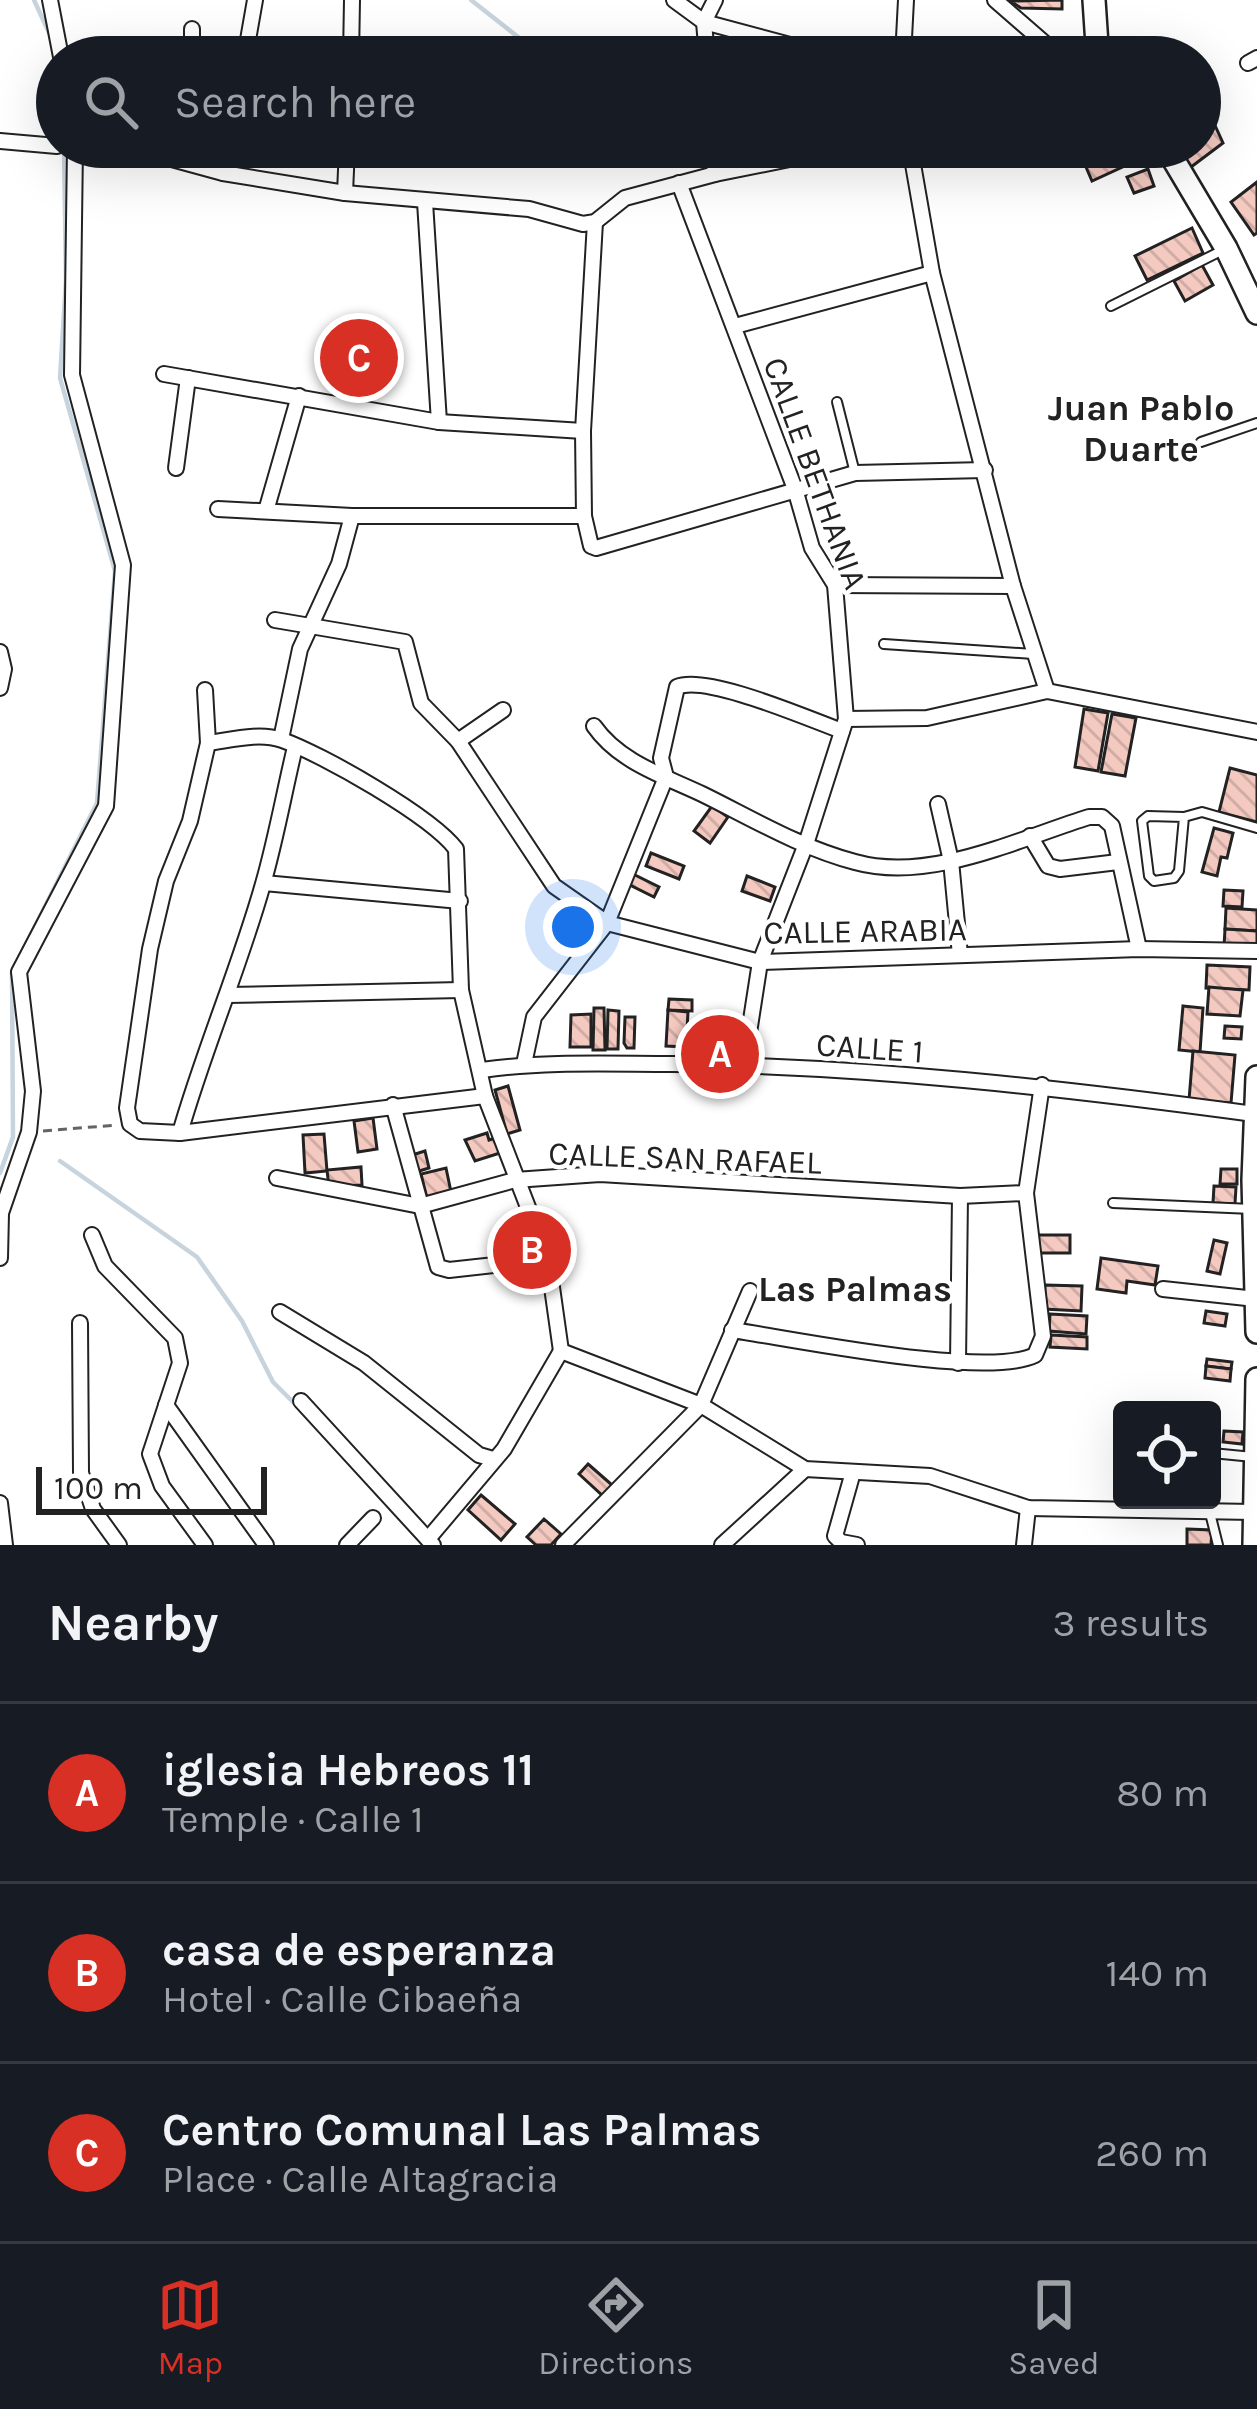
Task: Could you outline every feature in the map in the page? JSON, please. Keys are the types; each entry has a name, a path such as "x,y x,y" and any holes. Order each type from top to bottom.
{"street":[{"path":"50,0 57,36"},
{"path":"248,36 255,0"},
{"path":"674,0 704,22 756,36"},
{"path":"705,36 704,22 715,0"},
{"path":"905,36 906,0"},
{"path":"995,0 1033,36"},
{"path":"1094,0 1096,36"},
{"path":"351,36 352,1"},
{"path":"192,29 192,36"},
{"path":"0,141 36,144"},
{"path":"0,1258 0,1213 29,1132 33,1091 19,972 106,806 123,565 72,374 73,168"},
{"path":"212,168 345,193 530,209 583,224 595,222 625,198 746,168"},
{"path":"223,172 224,168"},
{"path":"345,193 346,168"},
{"path":"715,168 716,174"},
{"path":"914,168 932,273 1013,586 1047,691"},
{"path":"1178,168 1226,248 1257,313"},
{"name":"CALLE BETHANIA","path":"679,183 795,489 812,548 835,585 844,725 806,844 760,962 744,1065"},
{"path":"425,202 439,422"},
{"path":"595,222 583,431 584,516 589,542 596,548 855,473 985,470"},
{"path":"735,326 932,273"},
{"path":"164,374 439,422 583,431"},
{"path":"176,468 188,378"},
{"path":"266,511 299,396"},
{"path":"218,509 352,516 584,516"},
{"path":"180,1133 200,1061 228,994 263,883 300,649 339,564 352,516"},
{"path":"835,585 1013,586"},
{"name":"CALLE ARABIA","path":"274,620 405,642 422,703 458,741 554,886 607,923 760,962 1139,949 1257,951"},
{"path":"0,652 4,669 0,688"},
{"path":"524,1064 534,1017 607,923 666,777 661,758 677,687 688,682 844,725 927,718 1047,691 1257,732"},
{"path":"205,690 208,743 190,821 166,880 150,949 129,1116 140,1131 180,1133 485,1096"},
{"path":"458,741 503,710"},
{"path":"594,726 609,748 806,844 859,864 911,866 951,861 1089,817 1102,817 1112,826 1139,949"},
{"path":"208,743 254,736 288,743 381,792 456,849 461,990 485,1096 548,1259 561,1351 505,1449 430,1542 301,1401"},
{"path":"938,804 951,861 961,955"},
{"path":"1030,836 1048,866 1060,869 1118,862"},
{"path":"263,883 460,901"},
{"path":"228,994 461,990"},
{"name":"CALLE 1","path":"482,1070 524,1064 744,1065 1042,1085 1254,1114"},
{"path":"1257,1077 1257,1332"},
{"path":"732,1330 958,1364 1024,1360 1035,1355 1043,1336 1026,1193 1042,1085"},
{"path":"393,1105 438,1267 449,1270 548,1259"},
{"name":"CALLE SAN RAFAEL","path":"277,1178 420,1206 515,1180 601,1174 960,1196 1026,1193"},
{"path":"958,1364 960,1196"},
{"path":"92,1235 105,1266 175,1338 180,1363 150,1454 163,1486 205,1545"},
{"path":"1163,1289 1256,1299"},
{"path":"563,1545 701,1405 750,1291"},
{"path":"280,1312 364,1363 479,1455 493,1459"},
{"path":"80,1323 82,1473 93,1509 119,1545"},
{"path":"561,1351 701,1405 805,1469 930,1476 1028,1508 1253,1512"},
{"path":"1254,1545 1257,1379"},
{"path":"166,1405 261,1543"},
{"path":"722,1545 805,1469"},
{"path":"854,1472 836,1536 857,1545"},
{"path":"0,1503 5,1545"},
{"path":"1024,1545 1028,1508"},
{"path":"347,1545 374,1518"}],"lane":[{"path":"1111,306 1226,248"},
{"path":"837,401 855,473"},
{"path":"1201,442 1257,423"},
{"path":"884,644 1033,654"},
{"path":"1184,817 1179,871 1174,878 1154,881 1149,876 1142,821 1148,816 1184,817 1202,812 1257,828"},
{"path":"1113,1203 1254,1208"},
{"path":"1221,1454 1255,1457"},
{"path":"1210,1511 1218,1545"}],"path":[{"path":"29,1132 129,1116"}],"building":[{"path":"1062,0 1062,9 1021,8 1010,1"},
{"path":"1086,168 1120,168 1092,181"},
{"path":"1148,169 1154,186 1134,193 1127,177"},
{"path":"1257,182 1257,233 1254,235 1231,202"},
{"path":"1192,228 1203,253 1147,280 1135,256"},
{"path":"1202,265 1213,285 1185,301 1174,281"},
{"path":"361,326 379,333 357,389 338,382"},
{"path":"1084,709 1108,713 1098,771 1075,767"},
{"path":"1112,714 1136,718 1125,776 1101,772"},
{"path":"1230,768 1257,775 1257,822 1219,812"},
{"path":"712,806 728,817 710,843 694,831"},
{"path":"1214,828 1233,833 1217,876 1202,872"},
{"path":"651,853 684,866 679,879 646,866"},
{"path":"633,874 659,887 654,897 628,884"},
{"path":"747,876 775,887 770,901 742,891"},
{"path":"1224,890 1243,891 1242,907 1223,906"},
{"path":"1226,908 1257,910 1257,931 1225,929"},
{"path":"1225,929 1257,931 1257,949 1224,947"},
{"path":"1207,965 1250,967 1249,990 1206,988"},
{"path":"1209,987 1243,990 1240,1016 1207,1014"},
{"path":"669,999 692,1000 692,1011 668,1010"},
{"path":"1183,1006 1203,1008 1200,1052 1179,1050"},
{"path":"594,1008 604,1008 605,1050 593,1050"},
{"path":"608,1010 619,1011 618,1049 607,1049"},
{"path":"668,1010 688,1012 686,1047 666,1046"},
{"path":"591,1014 591,1047 570,1047 571,1015"},
{"path":"625,1017 635,1017 634,1048 624,1043"},
{"path":"1225,1026 1242,1027 1241,1039 1224,1038"},
{"path":"1193,1051 1235,1055 1231,1103 1189,1100"},
{"path":"508,1086 520,1130 507,1134 495,1090"},
{"path":"373,1118 377,1149 358,1152 354,1121"},
{"path":"487,1133 489,1140 495,1138 500,1153 475,1161 465,1140"},
{"path":"324,1134 327,1171 305,1173 303,1135"},
{"path":"425,1151 429,1168 416,1172 412,1155"},
{"path":"361,1167 362,1185 329,1187 327,1170"},
{"path":"446,1168 451,1192 427,1198 421,1174"},
{"path":"1221,1169 1237,1169 1237,1184 1220,1184"},
{"path":"1214,1186 1236,1187 1235,1204 1213,1203"},
{"path":"1038,1235 1070,1235 1070,1253 1037,1253"},
{"path":"1214,1240 1227,1243 1220,1274 1207,1271"},
{"path":"1101,1258 1158,1266 1155,1285 1127,1281 1126,1293 1097,1289"},
{"path":"1045,1285 1082,1286 1081,1311 1044,1309"},
{"path":"1206,1311 1227,1314 1225,1326 1204,1323"},
{"path":"1050,1314 1087,1316 1086,1334 1049,1331"},
{"path":"1051,1335 1087,1337 1087,1349 1050,1347"},
{"path":"1207,1359 1232,1362 1231,1369 1206,1366"},
{"path":"1206,1366 1231,1369 1230,1381 1205,1378"},
{"path":"1224,1431 1243,1432 1242,1444 1223,1442"},
{"path":"588,1464 612,1485 603,1496 579,1474"},
{"path":"481,1495 515,1524 501,1540 468,1510"},
{"path":"544,1519 561,1534 551,1545 536,1545 527,1537"},
{"path":"1187,1529 1212,1530 1211,1545 1187,1545"}],"waterway":[{"path":"34,0 51,36"},
{"path":"471,0 517,36"},
{"path":"0,1173 13,1137 12,972 97,803 115,571 60,378 66,280 64,168"},
{"path":"60,1161 197,1257 242,1321 273,1382 297,1406"}],"place":[{"name":"Centro Comunal Las Palmas","path":"359,358"},
{"name":"iglesia Hebreos 11","path":"720,1054"},
{"name":"casa de esperanza","path":"532,1250"}],"district":[{"name":"Juan Pablo Duarte","path":"1141,428"},
{"name":"Las Palmas","path":"855,1288"}]}
